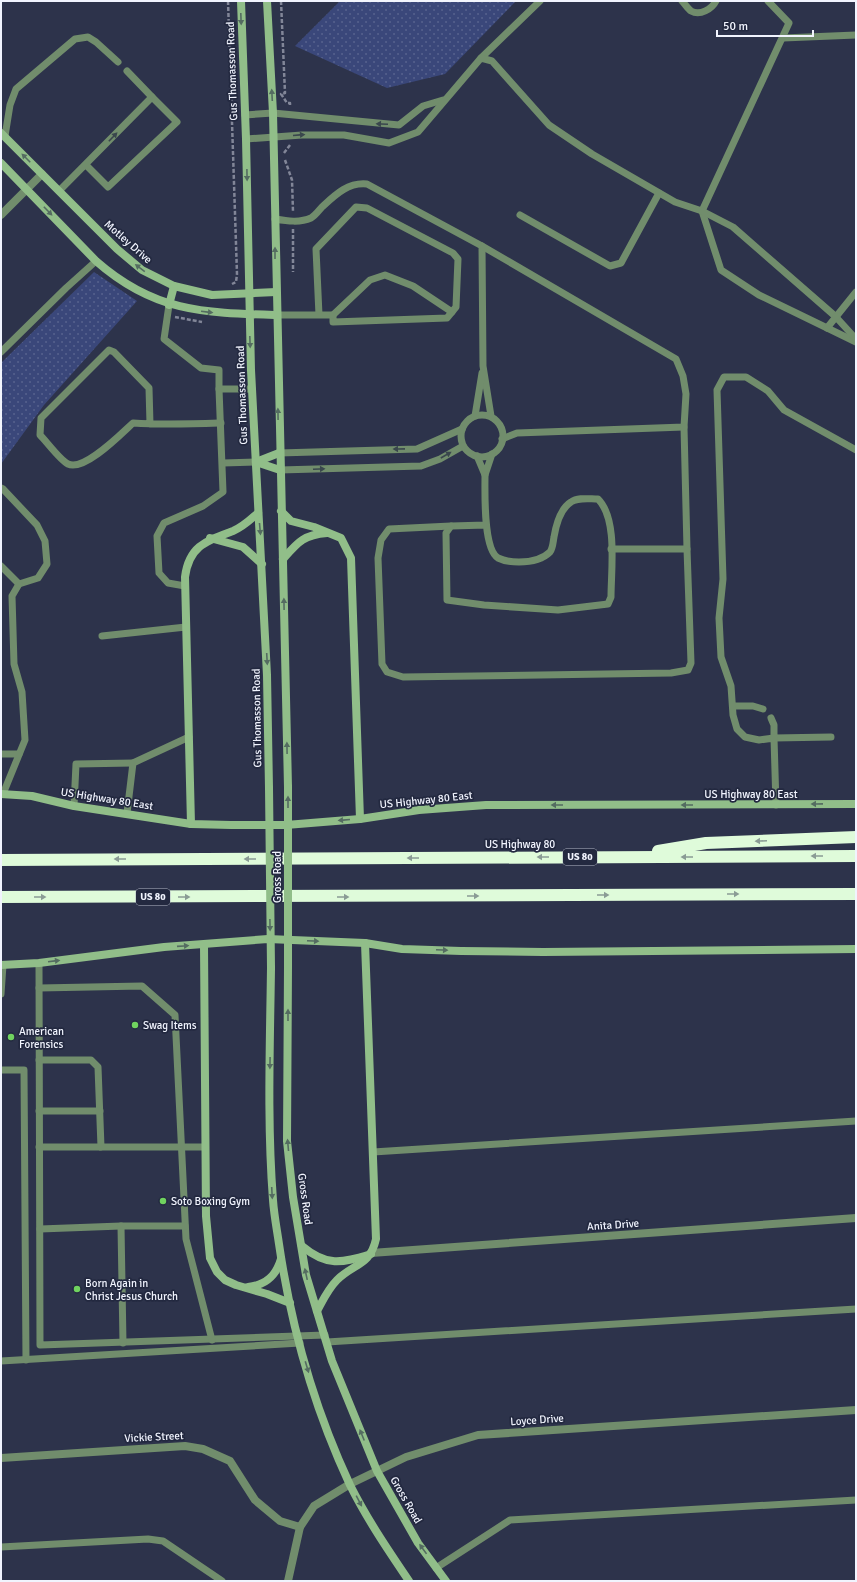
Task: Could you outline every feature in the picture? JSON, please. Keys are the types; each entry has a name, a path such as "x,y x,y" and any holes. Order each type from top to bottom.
{"highway":[{"path":"618,857 706,843 856,837"},
{"name":"US Highway 80","path":"1,860 856,856"},
{"name":"US 80","path":"1,898 856,894"}],"main road":[{"name":"Gus Thomasson Road","path":"241,1 252,389 267,675 269,788"},
{"path":"267,1 273,114 279,453 283,559"},
{"name":"Motley Drive","path":"3,135 117,249 142,270 174,286 212,295 276,292"},
{"path":"1,163 96,261 135,290 169,304 197,311 276,315"},
{"path":"169,304 174,286"},
{"path":"256,462 279,453"},
{"path":"256,462 280,470"},
{"path":"282,511 291,521 341,538 351,558 360,819"},
{"path":"191,824 185,586 186,567 190,557 198,547 210,538 243,526 258,513"},
{"path":"283,559 303,537 312,534 330,533"},
{"path":"210,538 243,547 262,564"},
{"name":"Gross Road","path":"283,559 288,787 287,1140 293,1197 306,1275 317,1311 326,1339 377,1471 418,1543 446,1581"},
{"name":"Gross Road","path":"269,788 271,968 269,1134 273,1202 281,1258 299,1340 322,1415 350,1484 374,1530 409,1581"},
{"name":"US Highway 80 East","path":"2,794 32,796 74,806 191,824 286,825 360,819 419,810 486,805 856,804"},
{"path":"2,965 39,963 164,947 268,939 365,943 402,949 543,952 856,949"},
{"path":"317,1311 328,1290 339,1279 364,1262 371,1254 376,1239 365,943"},
{"path":"204,945 206,1216 210,1258 217,1272 225,1280 290,1303"},
{"path":"302,1246 315,1256 342,1262 371,1254"},
{"path":"246,1287 263,1284 273,1277 281,1258"}],"street":[{"path":"1,215 42,174"},
{"name":"Anita Drive","path":"371,1254 856,1218"},
{"name":"Loyce Drive","path":"288,1581 300,1527 314,1506 350,1484 406,1457 478,1435 856,1410"},
{"name":"Vickie Street","path":"1,1458 185,1446 204,1449 230,1461 255,1500 280,1521 300,1527"}],"lane":[{"path":"246,139 344,134 389,144 418,132 443,100 480,58 540,1"},
{"path":"682,1 691,10 698,12 713,6 716,1"},
{"path":"768,1 789,23 702,211 721,270 759,294 827,328 856,340"},
{"path":"783,38 856,35"},
{"path":"3,135 10,105 16,89 75,39 88,37 96,42 118,62"},
{"path":"480,58 492,61 549,125 592,154 675,202 702,211 733,227 835,316 856,340"},
{"path":"86,165 108,187 177,122 127,71"},
{"path":"59,191 152,97"},
{"path":"245,114 273,114 399,124 423,106 443,100"},
{"path":"399,124 403,138"},
{"path":"275,219 303,221 313,217 345,188 358,183 367,184 482,246 676,359 683,376 686,394 684,427 691,663 688,670 671,673 403,677 388,672 382,664 378,558 381,540 388,529 486,525"},
{"path":"520,215 610,266 621,263 659,193"},
{"path":"319,315 316,249 356,207 367,208 453,253 458,259 458,289 456,308 447,318 333,322 333,314"},
{"path":"482,246 483,366 491,416 501,428 517,433 684,427"},
{"path":"1,352 66,288 96,261"},
{"path":"276,315 333,314 370,280 386,275 413,286 452,312"},
{"path":"827,328 835,316 856,292"},
{"path":"169,304 164,339 201,368 219,370 223,492 203,506 164,523 157,536 159,573 168,583 185,586"},
{"path":"150,424 149,388 114,352 109,350 41,418 40,435 68,464 78,466 87,462 133,423 150,424 221,423"},
{"path":"475,416 483,366"},
{"path":"831,737 774,738 759,740 745,737 737,729 731,686 721,657 720,649 719,618 723,579 717,390 724,377 746,377 768,391 784,410 856,450"},
{"path":"220,388 252,389"},
{"path":"491,416 475,416 465,423 462,429 461,440 463,446 469,452 477,456 492,454"},
{"path":"451,526 446,533 445,542 448,600 558,610 608,604 611,597 610,522 604,506 598,499 582,498 571,502 562,510 555,532 552,550 545,557 530,562 512,562 497,558 491,550 486,525 485,475 492,454 501,445 501,428"},
{"path":"279,453 417,449 462,429"},
{"path":"502,439 517,433"},
{"path":"280,470 421,466 440,459 463,446"},
{"path":"477,456 485,475"},
{"path":"223,463 256,462"},
{"path":"1,488 3,488 37,525 45,541 47,564 38,578 19,584 12,596 14,664 22,692 25,740 2,794"},
{"path":"611,549 687,549"},
{"path":"1,566 19,584"},
{"path":"102,636 186,627"},
{"path":"733,706 753,706 763,709"},
{"path":"771,718 774,725 776,805"},
{"path":"74,806 76,764 133,763 189,737"},
{"path":"1,754 19,754"},
{"path":"127,813 133,763"},
{"path":"39,963 40,1345 212,1340 299,1340"},
{"path":"1,994 2,965"},
{"path":"39,988 142,986 175,1015 186,1239 212,1340"},
{"path":"39,1060 91,1060 96,1063 98,1067 101,1147"},
{"path":"1,1070 24,1070 26,1360"},
{"path":"39,1111 100,1111"},
{"path":"373,1152 856,1121"},
{"path":"39,1147 205,1147"},
{"path":"40,1229 121,1226 185,1226"},
{"path":"121,1226 123,1343"},
{"path":"1,1361 299,1340 856,1310"},
{"path":"436,1568 510,1520 856,1500"},
{"path":"1,1547 148,1538 163,1541 222,1581"}],"path":[{"path":"224,285 236,282 237,274 228,1"},
{"path":"231,295 232,284"}],"shaded area":[{"path":"340,1 516,1 445,74 387,88 295,46"},
{"path":"94,272 137,301 44,405 1,464 1,363"}],"place":[{"name":"Swag Items","path":"135,1025"},
{"name":"American Forensics","path":"11,1037"},
{"name":"Soto Boxing Gym","path":"163,1201"},
{"name":"Born Again in Christ Jesus Church","path":"77,1289"}]}
